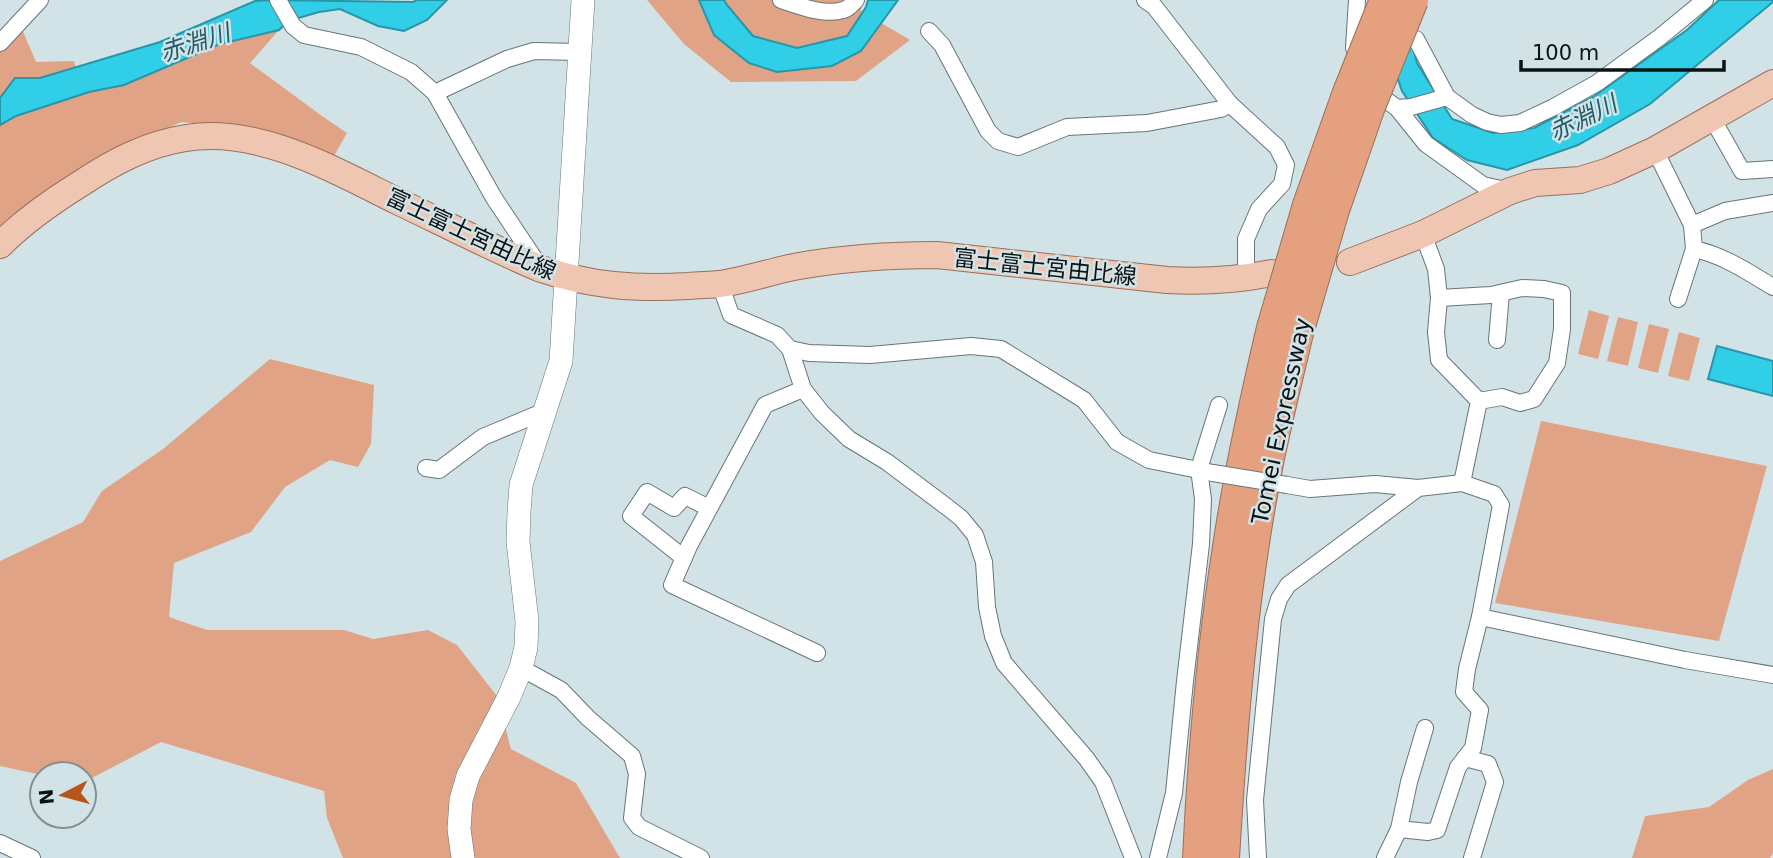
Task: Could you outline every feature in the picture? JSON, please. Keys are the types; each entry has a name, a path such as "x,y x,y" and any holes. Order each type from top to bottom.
{"highway":[{"name":"Tomei Expressway","path":"1224,858 1233,725 1249,584 1285,331 1308,205 1347,95 1385,0"},
{"name":"Tomei Expressway","path":"1198,858 1215,642 1228,545 1247,439 1285,331 1413,0"}],"main road":[{"path":"1350,262 1423,234 1510,191 1535,183 1580,180 1609,171 1655,150 1773,83"},
{"name":"富士富士宮由比線","path":"0,245 51,202 100,170 159,144 189,137 221,136 259,142 321,164 541,269 567,278 599,284 663,288 720,284 798,266 903,255 937,255 1199,282 1259,276"}],"street":[{"path":"0,43 40,0"},
{"path":"278,0 293,26 304,35 361,47 411,72 435,93 494,198 541,269"},
{"path":"463,858 459,829 461,800 468,776 509,697 526,647 527,621 518,542 521,485 561,361 583,0"},
{"path":"781,0 833,12 846,10 856,0"},
{"path":"1145,0 1154,6 1230,104 1277,147 1286,165 1282,184 1259,209 1246,239 1259,276"},
{"path":"1357,0 1354,48 1365,84 1404,108 1426,145 1483,185 1510,191"},
{"path":"1416,39 1447,97 1487,122 1502,125 1520,123 1597,83 1705,0"},
{"path":"929,31 942,45 988,131 998,141 1018,147 1068,127 1147,123 1221,109 1230,104"},
{"path":"435,93 507,59 534,51 580,51"},
{"path":"1404,108 1447,97"},
{"path":"1712,118 1742,172 1773,169"},
{"path":"1655,150 1692,225 1694,249 1678,299"},
{"path":"1692,225 1725,211 1773,203"},
{"path":"1423,234 1436,269 1439,360 1479,401"},
{"path":"1694,249 1709,252 1773,287"},
{"path":"720,284 731,315 777,335 790,349 803,389 822,413 849,439 887,462 961,518 975,535 984,562 987,607 993,636 1004,663 1086,758 1103,782 1133,858"},
{"path":"1439,298 1491,295 1522,288 1562,293 1562,329 1557,363 1534,399 1520,403 1502,397 1479,401"},
{"path":"1497,340 1501,293"},
{"path":"790,349 809,353 870,355 971,346 1001,349 1084,400 1118,442 1149,460 1310,489 1375,484 1418,488 1462,484 1494,495 1501,505 1464,692 1480,710 1473,748 1458,766 1437,830 1428,832 1399,829"},
{"path":"803,389 765,405 709,508 672,584 817,653"},
{"path":"1462,484 1479,401"},
{"path":"1158,858 1174,793 1201,544 1206,471 1219,405"},
{"path":"426,468 439,470 483,437 545,411"},
{"path":"1258,858 1255,800 1273,619 1279,599 1288,585 1418,488"},
{"path":"684,558 631,516 647,492 674,508 685,496 709,508"},
{"path":"1480,617 1685,660 1773,675"},
{"path":"521,668 561,691 588,719 632,756 637,774 632,818 639,827 701,858"},
{"path":"1385,858 1399,829 1425,728"},
{"path":"1465,758 1488,764 1495,782 1472,858"},
{"path":"0,843 32,858"}],"shaded area":[{"path":"647,0 862,0 861,11 910,40 856,81 731,82 684,44"},
{"path":"263,2 279,30 250,63 347,133 334,156 266,132 182,122 101,155 23,207 0,227 0,45 21,27 36,62 74,61 81,89 172,58 175,35"},
{"path":"1589,310 1609,316 1598,359 1578,354"},
{"path":"1618,317 1638,322 1628,366 1607,361"},
{"path":"1649,324 1669,329 1658,373 1638,368"},
{"path":"1679,332 1700,338 1689,381 1668,376"},
{"path":"270,359 374,385 371,444 358,467 330,460 285,487 251,532 174,563 169,617 207,630 344,630 373,639 428,630 457,645 497,696 511,749 576,783 620,858 343,858 327,818 324,791 161,742 98,775 98,760 28,760 28,772 0,766 0,561 83,522 102,491 163,449"},
{"path":"1541,421 1767,466 1719,641 1495,603"},
{"path":"1773,769 1773,853 1770,858 1632,858 1645,816 1709,807 1748,780"}],"water":[{"name":"赤淵川","path":"447,0 427,20 404,31 378,26 340,9 319,12 288,21 279,30 220,44 124,85 89,92 16,116 0,125 0,98 15,78 40,78 160,42 255,1"},
{"path":"699,0 724,0 753,36 797,48 847,36 868,0 898,0 861,51 832,66 777,72 749,63 714,35"},
{"name":"赤淵川","path":"1401,0 1417,63 1452,119 1493,133 1534,128 1593,97 1687,30 1719,0 1773,2 1650,104 1578,145 1507,170 1467,160 1433,138 1402,91 1373,7"},
{"path":"1717,346 1773,361 1773,396 1708,379"}]}
